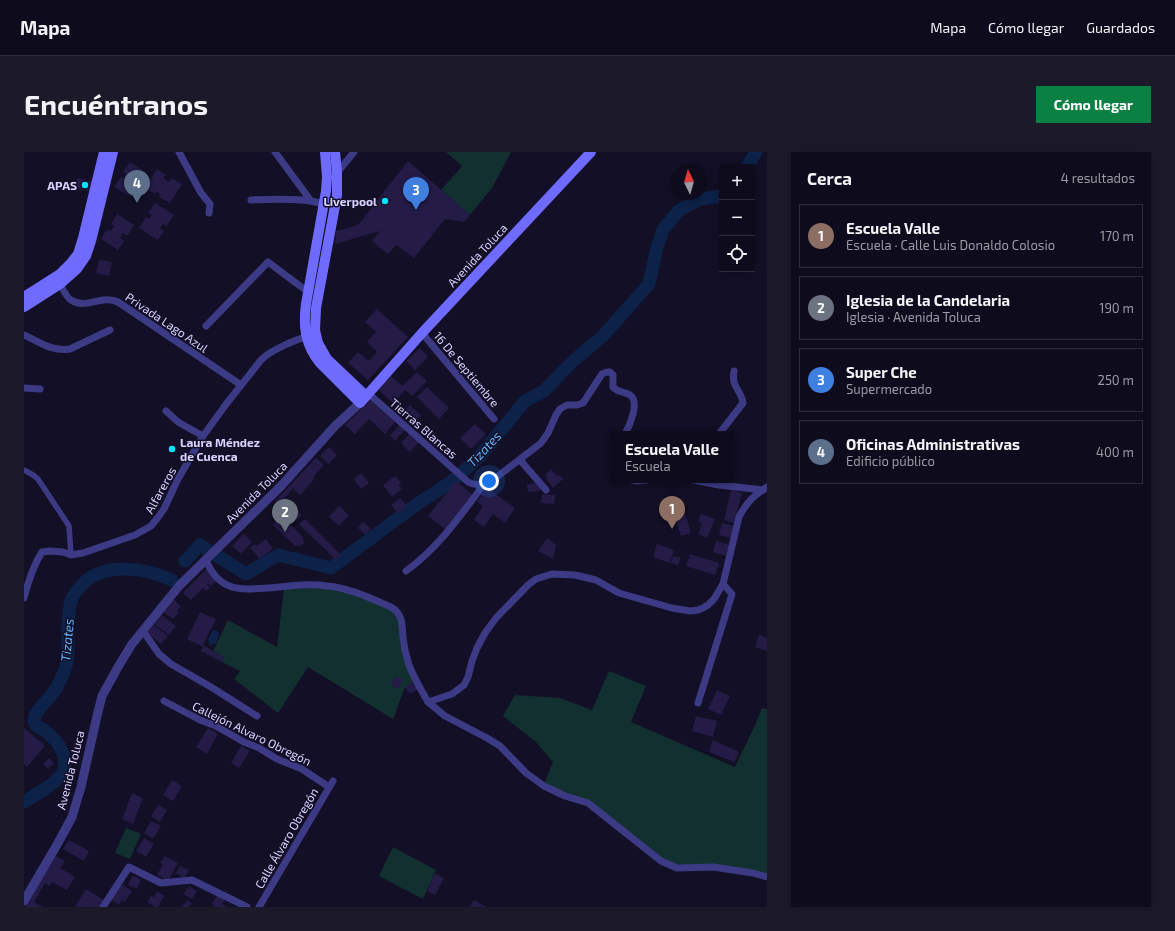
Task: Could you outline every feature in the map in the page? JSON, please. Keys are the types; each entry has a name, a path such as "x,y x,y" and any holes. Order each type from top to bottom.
{"main road":[{"path":"24,297 60,274 78,254 104,152"},
{"path":"24,306 60,284 77,269 86,256 113,152"},
{"path":"311,336 304,320 324,204 326,184 325,152"},
{"path":"335,152 337,172 336,195 315,323 311,336 311,351 320,363 364,397"},
{"name":"Avenida Toluca","path":"364,397 590,152"}],"street":[{"path":"179,152 201,193 210,204 209,213"},
{"path":"275,152 311,201"},
{"path":"326,184 354,152"},
{"path":"251,200 304,200 324,204"},
{"path":"206,326 268,262 308,292"},
{"name":"Privada Lago Azul","path":"60,284 70,300 75,302 92,303 107,299 118,302 241,385"},
{"path":"24,335 53,349 66,350 110,330"},
{"name":"16 De Septiembre","path":"422,333 494,419"},
{"name":"Alfareros","path":"24,598 27,584 42,552 63,552 71,555 83,553 130,538 151,526 164,509 178,479 203,436 261,360 270,352 311,336"},
{"path":"406,572 434,548 484,484 493,480 541,443 548,433 560,409 567,405 577,405 582,403 602,374 607,372 613,374 613,387 622,393 630,394 634,402 634,411 626,431"},
{"path":"721,431 743,403 733,380 734,372"},
{"path":"24,388 40,389"},
{"name":"Tierras Blancas","path":"364,397 456,470 468,482 474,484 484,484"},
{"name":"Avenida Toluca","path":"24,900 58,844 72,817 82,787 96,716 102,696 132,644 179,586 281,486 335,426 364,397"},
{"path":"166,410 178,422 203,436"},
{"path":"520,460 546,490"},
{"path":"24,470 38,479 70,526 71,555"},
{"path":"709,483 765,488"},
{"path":"428,702 452,694 464,685 468,677 474,654 485,633 496,618 528,585 536,579 552,574 575,575 596,580 619,593 672,608 690,611 698,610 708,605 714,599 723,584 740,517 751,498 765,488"},
{"path":"210,556 211,572 219,580 236,589 248,590 305,585 327,586 359,593 391,607 401,617 405,647 416,681 428,702 445,716 488,738 500,746 526,774 544,786 565,796 588,803 661,861 677,868 713,867 753,873 767,877"},
{"path":"698,703 732,594 723,584"},
{"path":"143,631 159,654 171,664 212,687 257,716"},
{"name":"Callejón Alvaro Obregón","path":"164,701 200,720 216,726 244,742 259,748 277,759 302,769 331,784"},
{"name":"Calle Álvaro Obregón","path":"259,907 331,784"},
{"path":"103,907 129,867 161,883 192,880 247,907"}],"green space":[{"path":"446,152 511,152 492,188 470,215 441,190 462,166"},
{"path":"316,588 343,591 389,609 398,617 413,682 405,687 393,719 308,667 278,713 234,679 240,671 222,662 224,657 213,651 228,620 277,647 284,589"},
{"path":"609,671 646,686 631,722 735,767 762,708 767,709 767,875 678,865 662,859 589,801 566,794 544,784 553,762 536,742 503,716 515,695 560,698 592,710"},
{"path":"126,828 141,834 130,859 115,853"},
{"path":"393,847 436,870 423,899 379,876"}],"water":[{"path":"215,630 218,632 219,636 216,643 210,646 208,640 212,631"}],"building":[{"path":"408,161 470,215 464,222 445,219 414,258 396,245 388,254 372,241 380,231 335,244 336,231 358,225"},
{"path":"130,162 146,172 139,183 137,182 134,186 137,187 131,197 114,187 121,177 123,178 126,174 123,172"},
{"path":"157,169 166,175 163,178 169,182 171,178 182,184 170,203 159,197 160,194 156,191 155,194 145,188"},
{"name":"APAS","path":"77,178 94,182 92,192 75,188"},
{"path":"155,203 174,215 167,226 163,224 160,228 164,231 158,240 139,228 146,217 149,219 152,215 148,213"},
{"path":"117,214 134,225 127,236 123,233 120,238 124,241 118,250 101,239 107,229 111,231 114,226 111,224"},
{"path":"99,260 112,262 109,276 96,273"},
{"path":"129,292 134,297 130,302 124,298"},
{"path":"377,309 408,337 368,380 348,363 358,352 369,361 377,352 367,342 376,332 365,322"},
{"path":"420,348 428,357 415,370 406,361"},
{"path":"417,372 427,381 412,396 405,390 393,403 378,389 391,376 402,386"},
{"path":"427,387 449,408 439,419 417,397"},
{"path":"371,399 396,421 385,434 369,419 355,434 345,425"},
{"path":"410,405 421,416 413,424 402,413"},
{"path":"475,424 486,434 471,449 460,438"},
{"path":"399,425 405,430 395,441 390,436"},
{"path":"409,434 419,442 410,452 401,443"},
{"path":"329,447 337,455 329,464 320,456"},
{"path":"316,458 324,465 313,477 315,478 300,495 293,488 285,498 302,515 296,521 275,501"},
{"path":"551,469 557,476 559,475 563,479 553,488 546,479 547,478 545,475"},
{"path":"361,473 369,483 361,489 354,479"},
{"path":"395,476 401,483 399,485 402,489 392,497 383,485"},
{"path":"456,481 474,496 446,530 428,516"},
{"path":"539,483 540,491 528,492 527,484"},
{"path":"486,487 515,508 505,523 493,514 484,527 474,520 483,506 477,502"},
{"path":"731,490 742,493 734,523 724,520"},
{"path":"542,494 555,495 554,504 541,503"},
{"path":"400,498 407,506 398,514 391,505"},
{"path":"681,499 691,533 681,536 670,503"},
{"path":"339,506 349,515 339,526 329,517"},
{"path":"701,514 715,519 707,538 698,534 702,523 698,522"},
{"path":"281,515 303,537 304,543 301,546 295,546 273,525"},
{"path":"305,519 341,555 336,560 299,524"},
{"path":"363,522 371,529 366,535 358,528"},
{"path":"722,523 734,526 731,538 719,535"},
{"path":"244,534 252,542 241,554 232,546"},
{"path":"547,538 556,545 553,559 538,551"},
{"path":"266,539 273,549 259,559 250,547 255,544 256,546"},
{"path":"716,541 729,545 726,556 713,552"},
{"path":"657,544 674,550 670,563 653,557"},
{"path":"690,554 719,563 715,575 686,566"},
{"path":"673,556 681,558 678,565 671,563"},
{"path":"206,569 216,581 211,586 208,583 207,584 210,588 206,591 203,588 191,600 183,593"},
{"path":"173,599 181,606 177,611 179,612 173,619 163,612"},
{"path":"200,612 216,619 203,645 224,657 222,662 201,651 203,647 187,639"},
{"path":"162,615 176,626 169,635 154,624"},
{"path":"154,625 168,636 161,644 147,633"},
{"path":"759,635 767,638 767,651 755,647"},
{"path":"395,676 403,679 399,689 391,685"},
{"path":"413,682 418,689 410,694 405,687"},
{"path":"717,690 730,696 721,715 708,709"},
{"path":"696,716 717,721 713,737 692,731"},
{"path":"24,728 45,746 27,767 24,764"},
{"path":"208,728 218,734 207,754 196,747"},
{"path":"713,740 739,752 734,762 709,752"},
{"path":"241,746 250,751 239,768 231,763"},
{"path":"49,758 54,763 48,769 43,764"},
{"path":"172,780 182,786 173,801 163,795"},
{"path":"132,793 143,798 133,824 122,819"},
{"path":"158,805 167,810 160,822 151,816"},
{"path":"151,821 161,826 153,839 144,833"},
{"path":"144,838 154,844 146,857 136,851"},
{"path":"69,840 89,851 84,861 63,849"},
{"path":"54,855 65,861 60,868 75,877 67,890 52,882 50,886 45,883 34,902 43,907 25,907"},
{"path":"165,856 178,863 168,881 157,875 163,864 160,863"},
{"path":"180,866 189,870 184,878 176,873"},
{"path":"435,873 444,878 435,895 427,891"},
{"path":"133,875 141,880 137,889 128,885"},
{"path":"122,884 132,891 125,902 122,900 119,905 111,900"},
{"path":"189,886 197,891 192,899 183,894"},
{"path":"86,889 104,900 100,907 75,907"},
{"path":"157,891 164,896 158,907 155,907 147,902 151,896 154,897"},
{"path":"217,895 225,900 222,904 227,907 213,907 214,905 212,904"},
{"path":"187,900 192,903 189,907 182,907"},
{"path":"474,900 487,907 470,907"}],"waterway":[{"name":"Tizates","path":"749,164 756,152"},
{"name":"Tizates","path":"185,561 200,545 246,574 278,555 331,568 417,504 456,478 479,457 525,401 544,391 573,361 603,336 649,284 657,247 663,230 678,211 700,199 719,196"},
{"name":"Tizates","path":"24,802 59,778 65,765 62,752 55,740 36,725 34,719 37,712 57,687 65,668 68,656 69,613 71,601 75,593 90,578 112,570 137,570 149,572 172,580"}],"place":[{"name":"APAS","path":"85,185"},
{"name":"Liverpool","path":"385,201"},
{"name":"Oficinas Administrativas","path":"137,203"},
{"name":"Super Che","path":"416,210"},
{"name":"Laura Méndez de Cuenca","path":"172,449"},
{"name":"Escuela Valle","path":"672,529"},
{"name":"Iglesia de la Candelaria","path":"285,532"}]}
